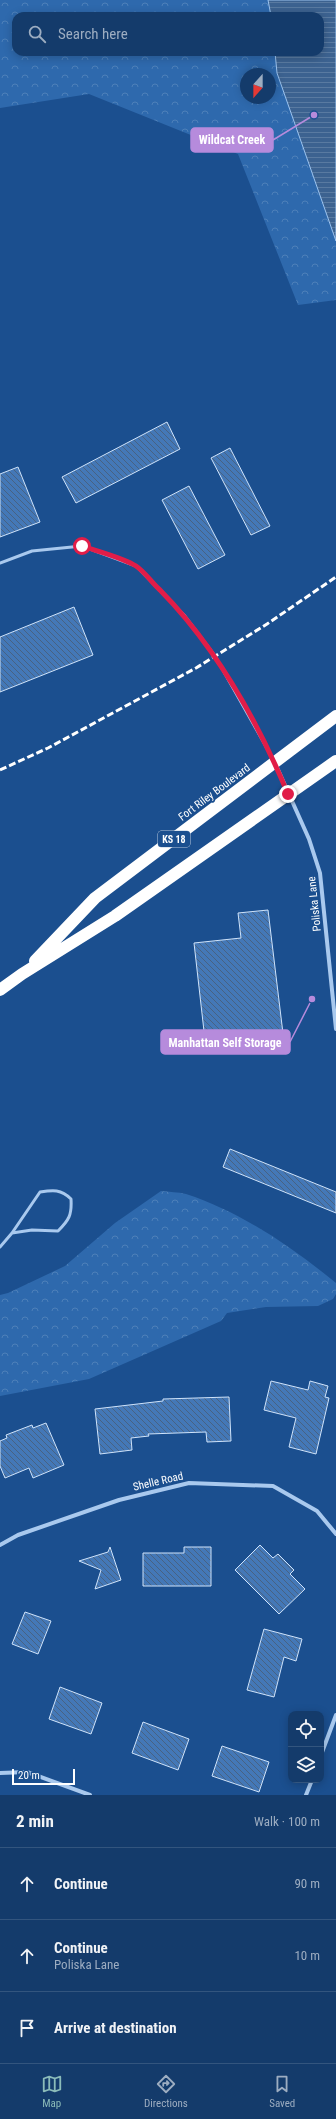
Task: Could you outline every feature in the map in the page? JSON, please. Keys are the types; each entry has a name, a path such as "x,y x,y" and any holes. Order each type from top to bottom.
{"highway":[{"name":"Fort Riley Boulevard","path":"22,974 95,898 336,716"},
{"name":"Fort Riley Boulevard","path":"0,990 22,974 115,916 336,761"}],"street":[{"name":"Poliska Lane","path":"275,763 309,839 320,873 336,1029"},
{"name":"Shelle Road","path":"0,1545 18,1535 119,1500 189,1482 274,1486 317,1511 336,1534"},
{"path":"324,1747 336,1715"},
{"path":"0,1773 27,1772 90,1795"},
{"path":"306,1795 311,1783"}],"lane":[{"path":"0,563 32,551 82,546 136,566 184,615 215,656 275,763"},
{"path":"0,1247 12,1233 40,1192 53,1190 64,1192 71,1199 72,1213 66,1223 58,1231 32,1230 12,1233"}],"green space":[{"path":"0,0 268,0 270,12 12,12 12,56 275,56 277,73 336,241 336,300 298,305 238,154 89,94 0,108"},
{"path":"161,1191 186,1194 226,1210 265,1232 302,1256 336,1283 336,1294 333,1299 318,1306 266,1307 227,1313 221,1321 89,1379 0,1396 0,1295 8,1293 65,1266 115,1223"}],"shaded area":[{"path":"268,0 336,0 336,241 277,73 275,56 324,56 324,12 270,12"}],"building":[{"path":"167,422 180,449 76,503 62,477"},
{"path":"230,448 270,526 251,535 211,458"},
{"path":"18,467 40,522 0,537 0,474"},
{"path":"189,486 225,555 198,569 162,500"},
{"path":"74,607 93,655 0,692 0,637"},
{"path":"268,910 285,1050 255,1053 253,1034 205,1040 194,943 241,938 238,913"},
{"path":"230,1149 336,1192 336,1213 223,1167"},
{"path":"271,1381 308,1390 310,1381 328,1386 325,1397 329,1398 316,1454 289,1447 296,1418 264,1410"},
{"path":"229,1397 231,1441 207,1442 206,1432 148,1434 149,1436 131,1438 132,1450 100,1454 95,1409 163,1401 163,1399"},
{"path":"46,1423 64,1465 33,1478 29,1468 5,1478 0,1466 0,1441 7,1438 6,1435 32,1425 33,1428"},
{"path":"260,1545 273,1558 278,1554 294,1570 290,1574 305,1589 279,1614 235,1570"},
{"path":"110,1547 121,1580 95,1589 101,1570 79,1561 108,1552"},
{"path":"184,1547 211,1547 211,1586 143,1586 143,1553 184,1553"},
{"path":"25,1612 51,1621 38,1654 12,1644"},
{"path":"264,1629 302,1639 296,1661 284,1657 274,1697 247,1690"},
{"path":"60,1687 102,1703 91,1734 49,1719"},
{"path":"143,1722 189,1739 178,1770 132,1753"},
{"path":"222,1746 269,1762 259,1792 212,1776"}],"railway":[{"path":"0,770 48,748 196,668 267,624 336,577"}],"place":[{"name":"Wildcat Creek","path":"314,115"},
{"name":"Manhattan Self Storage","path":"312,999"}],"route":[{"path":"82,546 136,566 184,615 215,656 275,763 288,794"}]}
